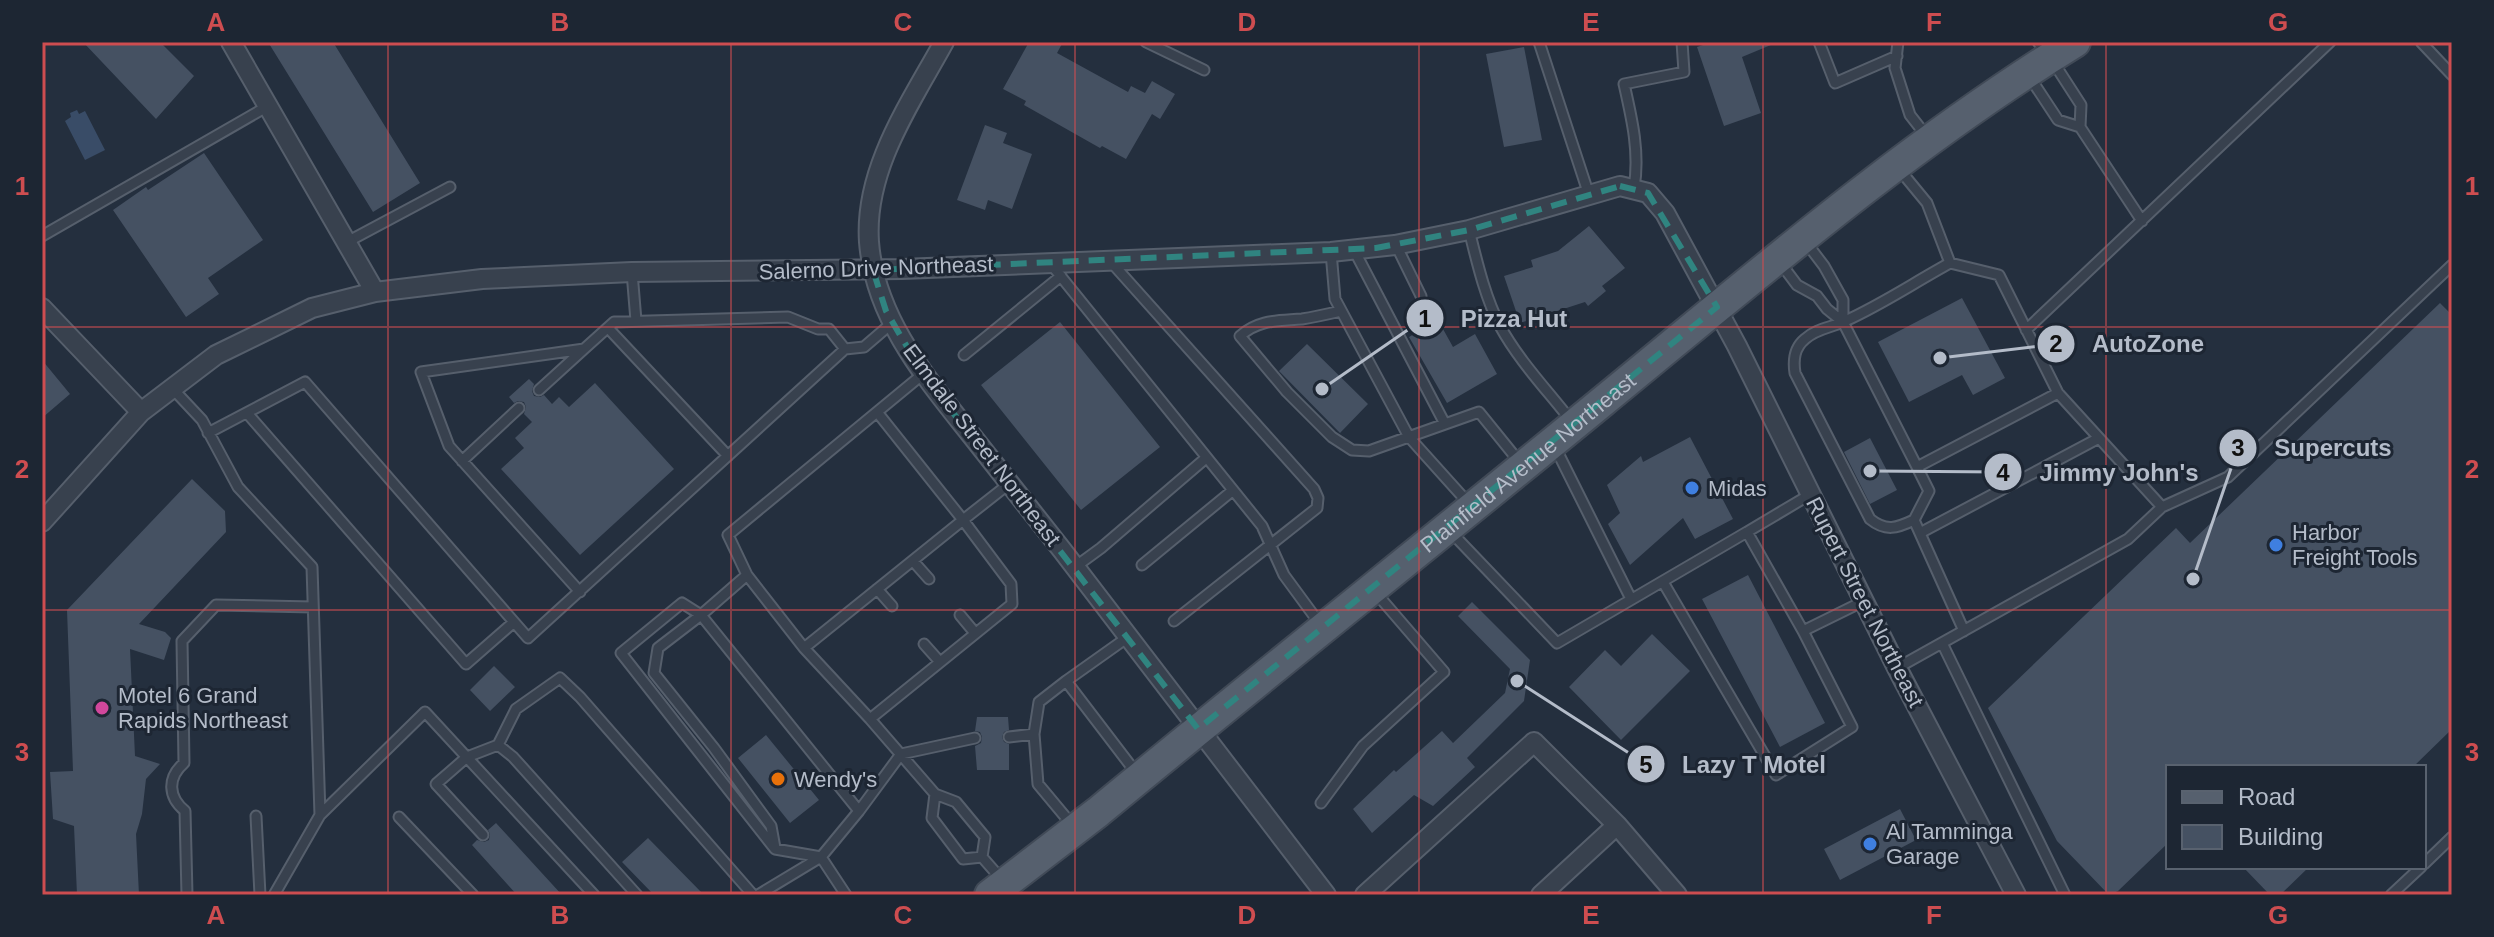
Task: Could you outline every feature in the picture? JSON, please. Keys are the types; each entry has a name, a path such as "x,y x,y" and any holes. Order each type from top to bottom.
{"main road":[{"name":"Plainfield Avenue Northeast","path":"998,889 1777,258 2048,53"}],"street":[{"path":"231,42 375,292"},
{"name":"Elmdale Street Northeast","path":"944,42 887,145 869,207 873,270 892,323 923,374 1326,895"},
{"name":"Salerno Drive Northeast","path":"42,522 141,412 216,355 312,308 375,292 482,279 632,272 1055,270 1109,260 1331,252 1395,245 1469,230 1620,186 1634,188"},
{"path":"1634,188 1648,193 1665,213 1717,307"},
{"name":"Rupert Street Northeast","path":"1717,307 1897,668 2016,895"},
{"path":"42,308 141,412"},
{"path":"1365,895 1534,742 1617,825 1677,895"},
{"path":"1541,895 1617,825"}],"lane":[{"path":"1146,42 1204,70"},
{"path":"1539,42 1589,195"},
{"path":"1634,188 1638,167 1624,84 1684,72 1682,42"},
{"path":"1819,42 1835,83 1897,56"},
{"path":"2026,330 2330,42"},
{"path":"2421,42 2452,75"},
{"path":"1900,43 1895,68 1910,115 1930,141"},
{"path":"2048,53 2081,105 2080,127 2142,221"},
{"path":"2048,53 2058,120 2080,127"},
{"path":"42,236 268,106"},
{"path":"1896,166 1927,203 1950,263"},
{"path":"347,242 450,187"},
{"path":"1469,230 1479,270 1500,326 1534,374 1563,433 1631,599"},
{"path":"1803,238 1824,266 1843,300 1843,322"},
{"path":"1395,245 1421,296"},
{"path":"1354,250 1445,424"},
{"path":"1331,252 1335,299 1409,437 1471,507"},
{"path":"1777,258 1797,285 1817,296 1843,322 1929,491 1914,520 1889,529 1878,526 1870,519 1795,373 1793,360 1803,340 1819,329 1843,322 1950,263 1999,275 2058,393 2162,507"},
{"path":"1109,260 1314,489 1318,498 1317,508 1174,621"},
{"path":"1897,668 2128,539 2162,507 2228,477 2452,265"},
{"path":"964,355 1055,270 1262,526 1284,575 1323,627"},
{"path":"632,272 636,321"},
{"path":"1341,311 1264,322 1240,336 1298,404 1332,437 1352,450 1369,451 1479,412 1522,466"},
{"path":"539,390 614,322 788,317 818,329 829,329 845,349"},
{"path":"208,433 305,382 528,638 845,349 864,347 892,323"},
{"path":"608,328 728,456"},
{"path":"580,592 449,446 421,372 584,349"},
{"path":"923,374 728,535 747,575 804,648 935,794 956,802 985,837 982,857 998,889"},
{"path":"171,387 202,420 238,487 312,567 320,815"},
{"path":"1917,467 2058,393"},
{"path":"462,461 519,408"},
{"path":"870,719 1012,604 1011,584 877,412"},
{"path":"247,413 466,664 514,622"},
{"path":"1920,533 2099,438"},
{"path":"1075,567 1206,458"},
{"path":"804,648 1010,483"},
{"path":"1142,565 1232,491"},
{"path":"1446,527 1557,643 1811,494"},
{"path":"1914,520 1964,631"},
{"path":"1663,582 1776,775 1852,727 1747,532"},
{"path":"913,561 929,579"},
{"path":"747,575 658,648 654,673 771,826 775,849"},
{"path":"1321,803 1363,746 1444,672 1372,587"},
{"path":"877,589 892,606"},
{"path":"1803,631 1864,601"},
{"path":"846,895 821,857 775,849 621,653 682,603 701,615 859,811"},
{"path":"187,895 185,811 175,801 171,788 175,774 184,763 182,641 216,605 313,607"},
{"path":"960,615 975,633"},
{"path":"1075,829 1038,784 1034,734 1039,702 1128,637"},
{"path":"1942,643 2065,895"},
{"path":"924,644 940,662"},
{"path":"483,835 436,784 467,757 498,745 516,709 560,678 755,895 821,857 901,754 975,738"},
{"path":"1066,681 1139,777"},
{"path":"274,895 320,815 425,712 594,895"},
{"path":"1009,737 1034,734"},
{"path":"498,745 513,757 637,895"},
{"path":"935,794 932,818 963,859 982,857"},
{"path":"256,816 260,895"},
{"path":"399,817 473,895"},
{"path":"2426,862 2452,837"},
{"path":"2391,895 2419,869"}],"highlighted area":[{"path":"1620,186 1648,193 1717,307 1198,729 923,374 886,311 873,270 1376,248 1469,230"}],"water":[{"path":"77,110 79,114 85,111 105,150 85,160 65,121 71,117 70,113"}],"building":[{"path":"83,42 160,42 194,76 156,119"},
{"path":"268,42 333,42 420,183 373,212"},
{"path":"1029,42 1063,42 1057,53 1128,92 1131,86 1145,93 1152,81 1175,94 1160,119 1152,114 1126,159 1102,146 1100,148 1024,105 1026,101 1003,89"},
{"path":"1712,42 1778,42 1742,57 1761,113 1724,126 1697,47"},
{"path":"1524,47 1542,140 1504,147 1486,54"},
{"path":"985,125 1007,133 1003,143 1032,154 1012,209 988,200 985,210 957,200"},
{"path":"204,153 263,240 208,278 219,294 186,317 113,210"},
{"path":"1589,226 1625,268 1602,286 1606,291 1588,306 1585,302 1520,323 1504,276 1533,267 1531,260 1558,251"},
{"path":"1962,298 2005,378 1973,395 1962,375 1909,402 1878,342"},
{"path":"2440,303 2452,315 2452,729 2415,765 2166,765 2166,845 2118,891 2109,895 2057,841 1988,708 2176,528 2190,543"},
{"path":"1438,320 1453,347 1475,334 1497,374 1447,403 1409,337"},
{"path":"1060,322 1160,447 1081,510 981,385"},
{"path":"1307,344 1368,404 1340,433 1279,371"},
{"path":"42,360 70,394 42,418"},
{"path":"529,379 534,384 534,396 544,395 552,404 559,397 569,407 595,383 674,469 580,555 501,469 524,448 515,438 532,422 524,414 524,402 514,403 509,397"},
{"path":"1690,437 1733,519 1695,539 1683,518 1630,565 1608,524 1620,513 1607,485 1641,456 1643,462"},
{"path":"1870,438 1897,490 1870,504 1844,452"},
{"name":"Motel 6 Grand Rapids Northeast","path":"192,479 225,511 226,532 139,624 165,632 171,638 164,660 130,649 135,756 160,764 146,779 136,834 139,895 77,895 74,826 53,819 50,772 73,771 67,610"},
{"path":"1748,575 1825,723 1780,747 1702,599"},
{"path":"1472,602 1530,660 1524,701 1467,758 1475,767 1433,806 1414,795 1372,833 1353,809 1442,731 1453,743 1505,693 1510,669 1458,616"},
{"path":"1652,634 1690,671 1621,740 1569,687 1605,650 1621,666"},
{"path":"494,666 515,687 490,711 470,690"},
{"path":"977,717 1008,717 1009,730 1002,737 1009,744 1009,770 977,770 975,746 981,743 982,737 980,732 975,731"},
{"name":"Wendy's","path":"766,735 819,800 790,823 738,758"},
{"name":"Al Tamminga Garage","path":"1900,809 1916,840 1840,880 1824,849"},
{"path":"496,823 562,895 517,895 472,845 477,840 489,840 488,830"},
{"path":"648,838 704,895 654,895 622,862"},
{"path":"2245,869 2307,869 2280,895 2270,895"}],"place":[{"name":"AutoZone","path":"1940,358"},
{"name":"Pizza Hut","path":"1322,389"},
{"name":"Jimmy John's","path":"1870,471"},
{"name":"Midas","path":"1692,488"},
{"name":"Harbor Freight Tools","path":"2276,545"},
{"name":"Supercuts","path":"2193,579"},
{"name":"Lazy T Motel","path":"1517,681"},
{"name":"Motel 6 Grand Rapids Northeast","path":"102,708"},
{"name":"Wendy's","path":"778,779"},
{"name":"Al Tamminga Garage","path":"1870,844"}]}
